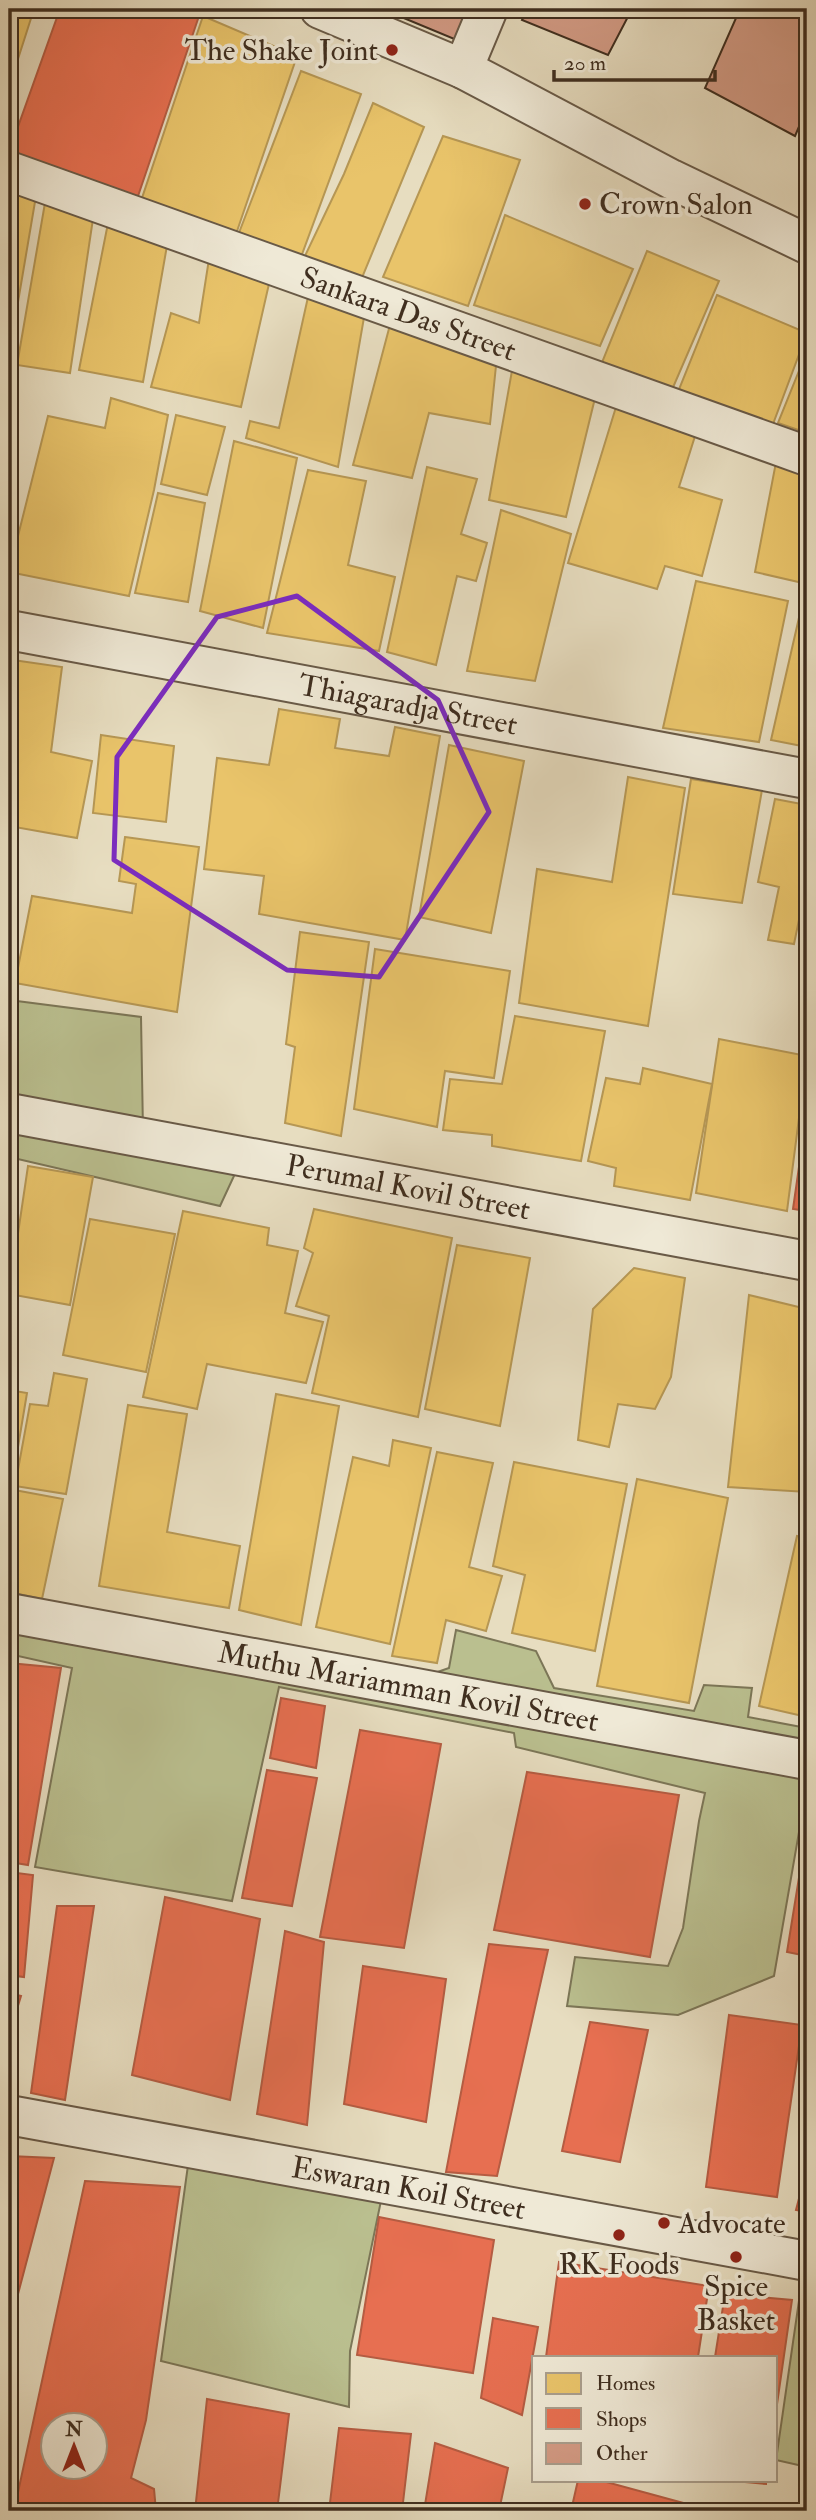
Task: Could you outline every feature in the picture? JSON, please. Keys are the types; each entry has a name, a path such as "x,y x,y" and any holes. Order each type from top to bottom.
{"street":[{"path":"320,9 463,69 671,179 807,244"},
{"path":"463,69 488,9"},
{"name":"Sankara Das Street","path":"9,172 807,456"},
{"name":"Thiagaradja Street","path":"9,630 807,779"},
{"name":"Perumal Kovil Street","path":"9,1113 807,1261"},
{"name":"Muthu Mariamman Kovil Street","path":"9,1613 807,1760"},
{"name":"Eswaran Koil Street","path":"9,2115 807,2261"}],"highlighted area":[{"path":"297,596 438,700 489,812 379,977 287,970 114,860 117,757 217,617"}],"green space":[{"path":"9,1000 141,1017 143,1131 9,1106"},
{"path":"9,1121 240,1163 220,1206 9,1157"},
{"path":"9,1621 807,1768 807,1809 803,1809 774,1976 678,2015 567,2006 575,1957 668,1966 683,1928 705,1793 516,1747 514,1733 279,1687 232,1901 35,1867 72,1668 9,1654"},
{"path":"456,1630 536,1651 554,1688 694,1711 704,1685 752,1688 748,1717 807,1728 807,1746 426,1676 449,1668"},
{"path":"189,2158 383,2191 350,2351 349,2407 161,2361"},
{"path":"803,2273 807,2274 807,2467 778,2460"}],"building: Homes":[{"path":"9,9 34,9 9,87"},
{"path":"203,16 297,56 235,237 142,198"},
{"path":"301,71 361,94 301,257 237,238"},
{"path":"373,103 424,127 359,285 304,258 344,174"},
{"path":"443,136 520,160 468,306 383,277"},
{"path":"9,185 37,190 9,355"},
{"path":"46,197 94,212 70,373 17,365"},
{"path":"505,215 633,269 600,346 474,305"},
{"path":"109,218 168,240 143,382 79,370"},
{"path":"647,251 719,281 668,399 597,375"},
{"path":"209,259 271,275 241,407 151,387 171,313 199,323"},
{"path":"310,288 366,306 338,467 246,438 250,421 279,428"},
{"path":"717,295 807,333 773,424 678,392"},
{"path":"391,321 497,356 490,424 429,413 412,478 353,465"},
{"path":"807,351 807,433 778,423"},
{"path":"513,365 595,398 566,517 489,500"},
{"path":"111,398 168,415 154,490 129,596 9,572 48,416 105,428"},
{"path":"616,407 695,436 679,487 722,500 702,576 665,566 657,589 568,563"},
{"path":"176,415 225,427 207,495 161,484"},
{"path":"234,441 297,458 263,628 200,611"},
{"path":"777,457 807,467 807,584 755,572"},
{"path":"427,467 477,479 461,534 487,543 476,581 457,576 436,665 387,652"},
{"path":"308,470 366,481 348,565 395,577 379,651 267,633"},
{"path":"158,493 205,503 188,602 135,593"},
{"path":"501,510 571,534 535,681 467,671"},
{"path":"696,581 788,601 759,742 663,728"},
{"path":"801,609 807,610 807,747 771,740"},
{"path":"13,660 62,667 51,752 92,761 77,838 9,826 9,681"},
{"path":"279,709 340,719 335,748 389,756 395,727 440,736 405,940 259,914 264,876 204,869 217,758 269,765"},
{"path":"101,735 174,746 166,822 93,813"},
{"path":"449,745 524,761 491,933 419,917"},
{"path":"628,777 685,788 648,1026 519,1003 537,869 612,882"},
{"path":"691,779 762,790 742,903 673,894"},
{"path":"775,799 807,805 807,881 794,944 768,940 779,887 758,882"},
{"path":"125,837 199,847 177,1012 15,983 32,896 132,913 136,884 119,881"},
{"path":"300,932 369,942 341,1136 285,1123 295,1047 286,1044"},
{"path":"375,949 510,971 494,1078 445,1071 437,1127 354,1109"},
{"path":"515,1016 605,1031 581,1161 492,1146 492,1135 443,1130 450,1079 502,1084"},
{"path":"719,1039 807,1056 787,1211 696,1193"},
{"path":"643,1068 712,1084 690,1200 614,1186 616,1168 588,1161 606,1078 640,1084"},
{"path":"28,1166 93,1177 70,1305 9,1294"},
{"path":"314,1209 452,1238 418,1417 312,1393 329,1316 296,1306 313,1253 304,1248"},
{"path":"183,1211 269,1228 267,1245 298,1251 285,1313 323,1322 306,1383 207,1364 197,1409 143,1397"},
{"path":"90,1219 175,1234 146,1372 63,1355"},
{"path":"457,1245 530,1258 500,1426 425,1409"},
{"path":"634,1268 685,1278 671,1377 655,1409 618,1404 609,1447 578,1440 593,1309"},
{"path":"749,1295 807,1309 807,1492 728,1487"},
{"path":"54,1373 87,1379 66,1494 15,1486 30,1404 48,1406"},
{"path":"9,1390 27,1393 13,1477 9,1476"},
{"path":"276,1394 339,1406 301,1625 239,1610"},
{"path":"128,1405 187,1414 167,1532 240,1546 229,1608 99,1586"},
{"path":"393,1440 431,1448 390,1644 316,1627 353,1457 389,1466"},
{"path":"437,1452 493,1463 469,1567 502,1576 486,1631 446,1620 437,1663 392,1656"},
{"path":"514,1462 627,1484 595,1651 512,1633 525,1575 493,1566"},
{"path":"637,1479 728,1498 689,1703 597,1686"},
{"path":"9,1489 63,1499 42,1599 9,1592"},
{"path":"797,1536 807,1538 807,1717 759,1706"}],"building: Shops":[{"path":"60,9 186,9 200,13 137,199 9,152"},
{"path":"800,1160 807,1161 807,1211 793,1209"},
{"path":"9,1663 61,1668 28,1865 9,1862"},
{"path":"281,1698 325,1706 316,1768 270,1758"},
{"path":"360,1730 441,1744 404,1948 320,1937"},
{"path":"267,1770 317,1778 292,1906 242,1898"},
{"path":"527,1772 679,1795 650,1957 494,1930"},
{"path":"807,1828 807,1956 787,1952"},
{"path":"9,1872 33,1875 24,1977 9,1975"},
{"path":"165,1897 260,1919 230,2100 132,2075"},
{"path":"57,1906 94,1906 65,2100 31,2093"},
{"path":"285,1931 324,1942 307,2125 257,2114"},
{"path":"489,1944 548,1950 497,2176 446,2172"},
{"path":"363,1966 446,1979 426,2122 344,2104"},
{"path":"9,1993 21,1996 9,2035"},
{"path":"729,2015 802,2025 777,2197 706,2187"},
{"path":"590,2022 648,2030 620,2162 562,2151"},
{"path":"9,2156 54,2158 9,2328"},
{"path":"807,2168 807,2212 796,2210"},
{"path":"85,2181 180,2187 146,2420 131,2478 154,2489 156,2511 14,2511"},
{"path":"379,2217 494,2240 473,2373 357,2355"},
{"path":"559,2262 709,2286 698,2356 546,2356"},
{"path":"725,2294 792,2300 778,2397 778,2356 715,2356"},
{"path":"493,2318 538,2327 522,2415 481,2398"},
{"path":"207,2399 289,2414 277,2511 195,2511"},
{"path":"339,2428 411,2434 402,2511 329,2511"},
{"path":"435,2443 508,2468 499,2511 424,2511"},
{"path":"578,2482 606,2482 702,2508 702,2511 571,2511"},
{"path":"737,2506 773,2511 736,2511"}],"building: Other":[{"path":"382,9 472,9 459,41"},
{"path":"527,9 632,9 608,55 522,20"},
{"path":"740,9 807,9 807,108 795,136 705,88"}],"place":[{"name":"The Shake Joint","path":"392,50"},
{"name":"Crown Salon","path":"585,204"},
{"name":"Advocate","path":"664,2223"},
{"name":"RK Foods","path":"619,2235"},
{"name":"Spice Basket","path":"736,2257"}]}
